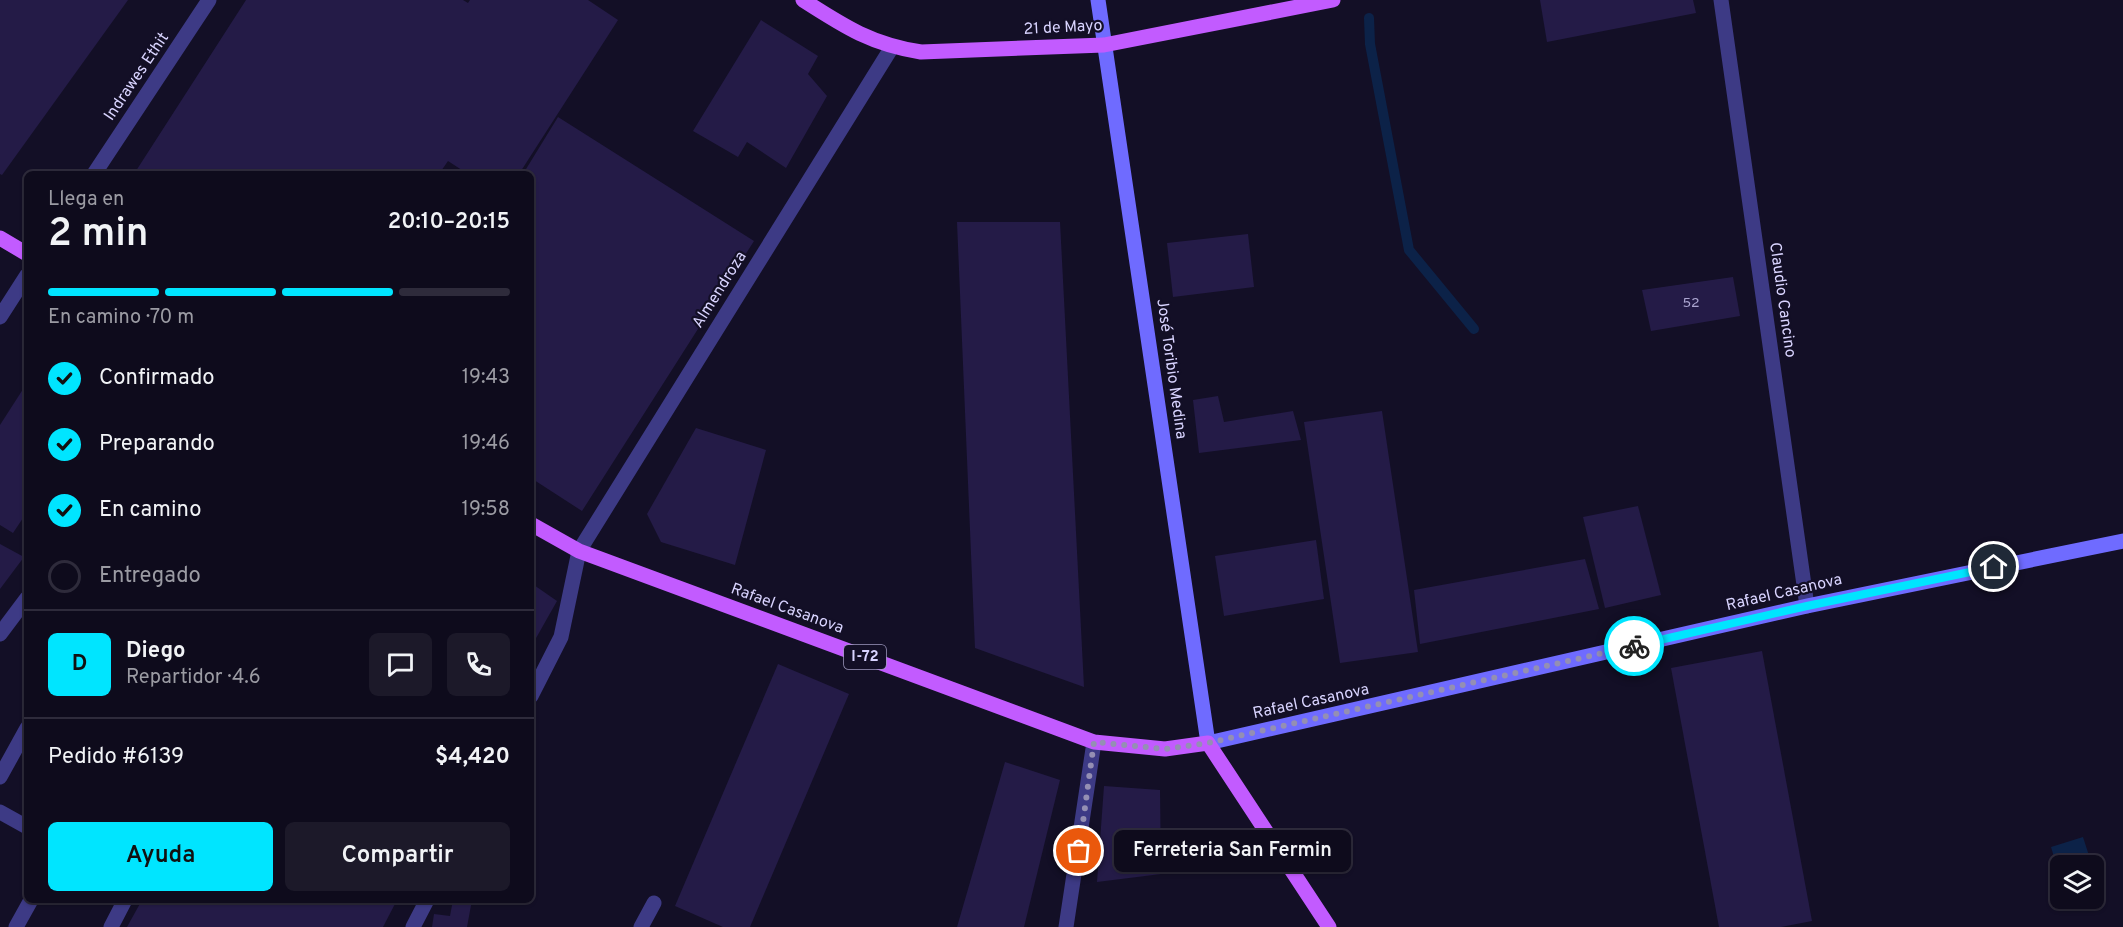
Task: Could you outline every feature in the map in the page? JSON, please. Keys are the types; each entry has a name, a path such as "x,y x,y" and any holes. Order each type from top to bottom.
{"main road":[{"name":"21 de Mayo","path":"803,0 858,34 892,47 921,52 1104,45 1333,0"},
{"name":"José Toribio Medina","path":"1098,0 1208,743"},
{"path":"0,238 24,252"},
{"name":"Rafael Casanova","path":"534,526 579,551 1094,742 1165,749 1208,743 1807,606 2123,541"},
{"path":"1208,743 1329,927"}],"street":[{"name":"Indrawes Ethit","path":"96,171 209,0"},
{"name":"Claudio Cancino","path":"1721,0 1807,606"},
{"name":"Almendroza","path":"579,551 892,47"},
{"path":"0,317 24,280"},
{"path":"534,690 561,637 579,551"},
{"path":"0,634 24,602"},
{"path":"0,777 24,733"},
{"path":"1066,927 1094,742"},
{"path":"0,812 24,825"},
{"path":"16,927 29,903"},
{"path":"111,927 123,903"},
{"path":"413,927 425,903"},
{"path":"641,927 654,903"}],"water":[{"path":"2083,837 2089,855 2053,855 2051,847"}],"building":[{"path":"0,0 128,0 2,175 0,174"},
{"path":"246,0 463,0 468,3 470,0 588,0 618,20 521,171 463,171 448,161 441,171 136,171"},
{"path":"1540,0 1693,0 1696,13 1547,42"},
{"path":"761,20 818,56 808,74 827,96 786,168 747,142 738,157 693,131"},
{"path":"558,117 754,241 582,511 534,480 534,224 536,220 534,219 534,171 525,171"},
{"path":"957,222 1060,222 1084,687 975,648"},
{"path":"1248,234 1254,287 1173,297 1167,243"},
{"path":"1733,277 1740,316 1651,331 1642,290"},
{"path":"24,388 24,516 13,533 0,525 0,425"},
{"path":"1218,396 1224,422 1293,411 1301,440 1199,453 1193,400"},
{"path":"1382,411 1418,652 1340,663 1304,422"},
{"path":"696,428 766,450 735,565 661,542 647,514"},
{"path":"1638,506 1661,595 1605,608 1583,517"},
{"path":"1316,540 1324,599 1224,616 1215,556"},
{"path":"0,544 24,557 0,589"},
{"path":"1585,559 1599,609 1420,644 1414,590"},
{"path":"534,585 557,601 534,642"},
{"path":"1762,651 1812,921 1781,927 1719,927 1671,668"},
{"path":"778,664 849,694 750,927 723,927 675,906"},
{"path":"1005,762 1060,780 1024,927 957,927"},
{"path":"1104,786 1160,790 1161,874 1097,882"},
{"path":"140,903 395,903 383,927 127,927"},
{"path":"452,903 471,903 467,927 432,927 434,914 450,916"}],"waterway":[{"path":"1369,18 1370,44 1409,250 1474,329"}],"way so far":[{"path":"1079,851 1094,742 1165,749 1208,743 1389,704 1634,646"}],"place":[{"name":"Ferreteria San Fermin","path":"1079,851"}],"route":[{"path":"1634,646 1807,606 1994,567"}]}
